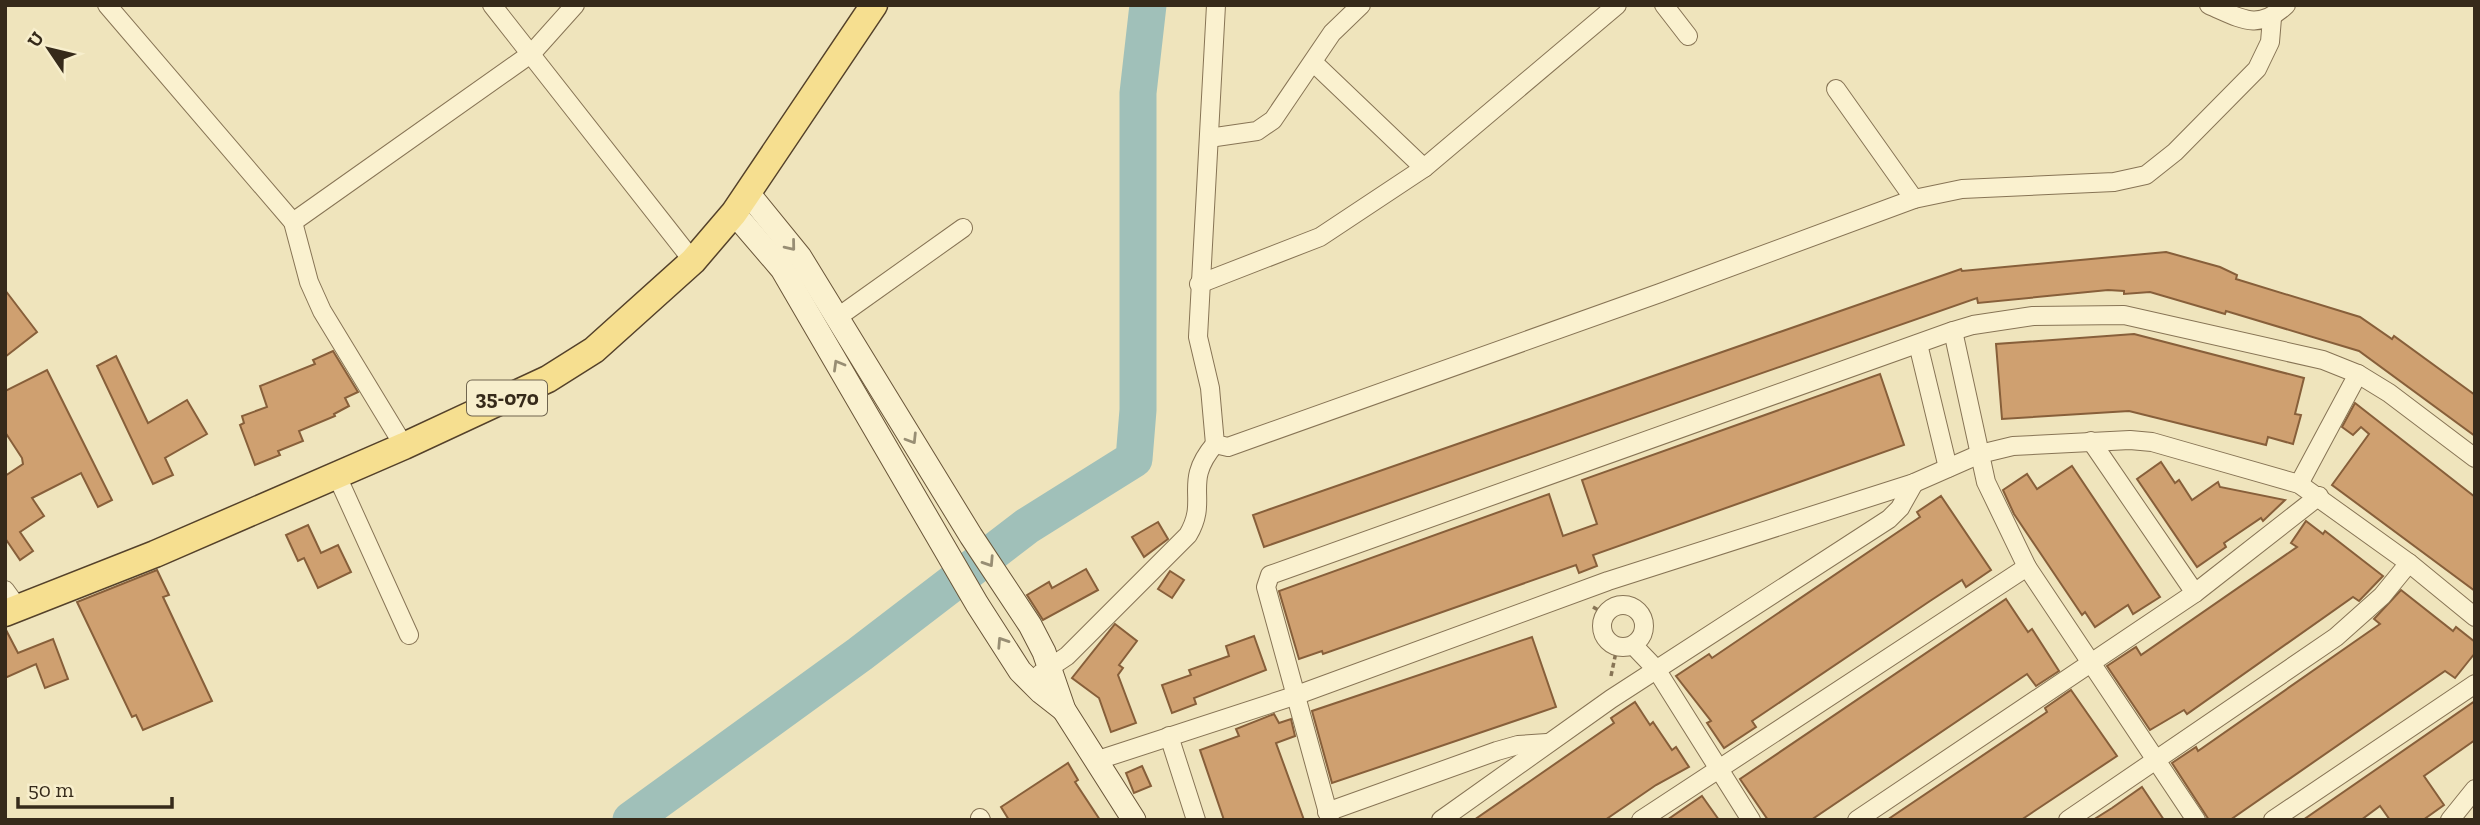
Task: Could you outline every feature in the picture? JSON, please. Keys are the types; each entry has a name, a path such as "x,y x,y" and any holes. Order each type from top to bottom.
{"main road":[{"name":"35-070","path":"10,604 155,554 337,476 548,379 582,357 621,328 693,261 741,203 874,5"}],"street":[{"path":"107,5 293,222 309,282 322,311 404,446"},
{"path":"492,5 693,261"},
{"path":"293,222 532,53 575,5"},
{"path":"1027,679 1050,670 1136,590 1188,535 1198,513 1195,482 1208,453 1210,388 1198,337 1216,5"},
{"path":"1209,138 1257,131 1265,127 1314,63 1332,33 1361,5"},
{"path":"1199,284 1320,237 1424,168 1617,5"},
{"path":"1664,5 1688,36"},
{"path":"2209,5 2252,21 2272,18 2286,5"},
{"path":"1208,453 1660,293 1914,199 1962,189 2114,183 2146,175 2175,152 2258,69 2270,42 2272,18"},
{"path":"1314,63 1424,168"},
{"path":"1836,89 1914,199"},
{"path":"741,203 800,257 971,536 1030,625 1064,710 1134,820"},
{"path":"741,203 977,604 1027,679 1064,710"},
{"path":"838,317 963,228"},
{"path":"1548,743 1518,745 1497,751 1329,816 1266,587 1267,578 1274,572 1952,331 2034,316 2123,315 2323,360 2358,374 2389,393 2475,458"},
{"path":"1952,331 1993,499 2027,567 2196,820"},
{"path":"1918,344 1948,468"},
{"path":"2299,484 2358,374"},
{"path":"859,401 881,390"},
{"path":"2091,441 2195,593"},
{"path":"1098,760 1297,695 1608,581 1914,483 1980,454 2012,446 2091,441 2152,442 2299,484 2409,563 2475,617"},
{"path":"337,476 409,635"},
{"path":"1441,820 1611,699 1889,519 1900,508 1914,483"},
{"path":"1857,820 2195,593 2319,496"},
{"path":"2068,820 2336,637 2382,596 2409,563"},
{"path":"1641,820 2027,567"},
{"path":"1608,581 1614,607"},
{"path":"1625,646 1644,633 1643,616 1630,606 1614,607 1605,614 1602,630 1607,640 1625,646 1656,669 1751,820"},
{"path":"2273,820 2475,684"},
{"path":"1162,738 1196,820"},
{"path":"2450,820 2475,789"}],"path":[{"path":"1611,699 1625,646"}],"building":[{"path":"2166,252 2220,267 2237,275 2236,279 2360,317 2392,339 2394,336 2475,395 2475,436 2359,351 2226,311 2225,314 2150,292 2124,294 2124,291 2108,290 1978,303 1977,298 1264,547 1253,515 1961,269"},
{"path":"5,290 37,332 5,357"},
{"path":"2134,334 2304,378 2295,414 2301,415 2293,444 2268,437 2266,445 2129,411 2002,419 1996,344"},
{"path":"333,351 358,392 345,398 349,406 334,414 335,416 299,431 303,441 278,451 280,455 255,465 240,425 244,423 242,416 267,407 260,386 315,364 313,360"},
{"path":"116,356 148,423 187,400 207,434 165,458 173,475 153,484 97,366"},
{"path":"47,370 112,500 98,507 81,473 32,498 44,516 20,532 33,551 20,560 7,541 5,543 5,476 23,464 5,432 5,391"},
{"path":"1880,374 1904,445 1593,555 1597,566 1579,573 1576,565 1323,654 1322,651 1299,659 1279,591 1549,494 1563,536 1597,524 1582,480"},
{"path":"2355,403 2475,497 2475,591 2332,485 2369,434 2361,427 2353,435 2342,427"},
{"path":"2161,462 2175,483 2179,480 2192,500 2218,482 2220,487 2285,500 2263,521 2261,518 2224,543 2226,547 2197,567 2137,479"},
{"path":"2072,466 2160,597 2133,614 2128,605 2095,627 2085,612 2082,615 2014,514 2003,490 2027,474 2037,489"},
{"path":"1941,496 1991,570 1966,587 1962,580 1930,601 1752,721 1756,727 1724,748 1707,723 1711,721 1676,676 1709,654 1712,658 1920,517 1917,512"},
{"path":"2306,521 2323,534 2325,531 2383,576 2359,601 2353,597 2187,714 2184,710 2150,730 2107,666 2136,647 2141,655 2297,547 2291,543"},
{"path":"1158,522 1168,539 1144,557 1132,537"},
{"path":"308,525 321,553 338,545 351,572 318,588 304,558 298,561 286,535"},
{"path":"1086,569 1098,590 1043,620 1027,595 1049,582 1052,588"},
{"path":"157,570 169,595 163,597 212,701 143,730 136,715 132,717 77,602"},
{"path":"1170,571 1184,580 1172,598 1158,589"},
{"path":"2401,590 2453,631 2456,627 2475,642 2475,653 2455,678 2445,671 2230,820 2209,820 2172,763 2196,747 2198,751 2380,624 2374,619"},
{"path":"2006,599 2028,632 2032,629 2059,671 2036,686 2027,674 1811,820 1768,820 1740,779"},
{"path":"1115,624 1137,641 1119,665 1123,668 1118,675 1136,723 1111,732 1099,698 1072,678"},
{"path":"5,628 18,653 53,639 68,679 45,688 36,664 5,678"},
{"path":"1254,636 1266,670 1194,698 1196,704 1172,713 1162,685 1191,675 1189,670 1229,656 1226,646"},
{"path":"1532,637 1556,707 1332,783 1312,711"},
{"path":"2071,690 2117,756 2021,820 1887,820 2047,712 2045,708"},
{"path":"2475,701 2475,740 2424,776 2444,805 2423,820 2390,820 2380,806 2361,820 2303,820"},
{"path":"1635,702 1650,725 1653,722 1672,750 1676,747 1689,767 1656,785 1605,820 1474,820 1614,723 1611,718"},
{"path":"1274,714 1279,723 1291,719 1295,736 1276,743 1304,820 1224,820 1200,750 1239,736 1236,729"},
{"path":"1068,763 1078,780 1075,782 1100,820 1009,820 1001,807"},
{"path":"1142,766 1151,786 1134,793 1126,773"},
{"path":"2142,787 2164,820 2093,820 2112,808"},
{"path":"1702,796 1719,820 1667,820"}],"waterway":[{"path":"631,820 860,654 1027,526 1134,459 1138,410 1138,93 1148,5"}]}
